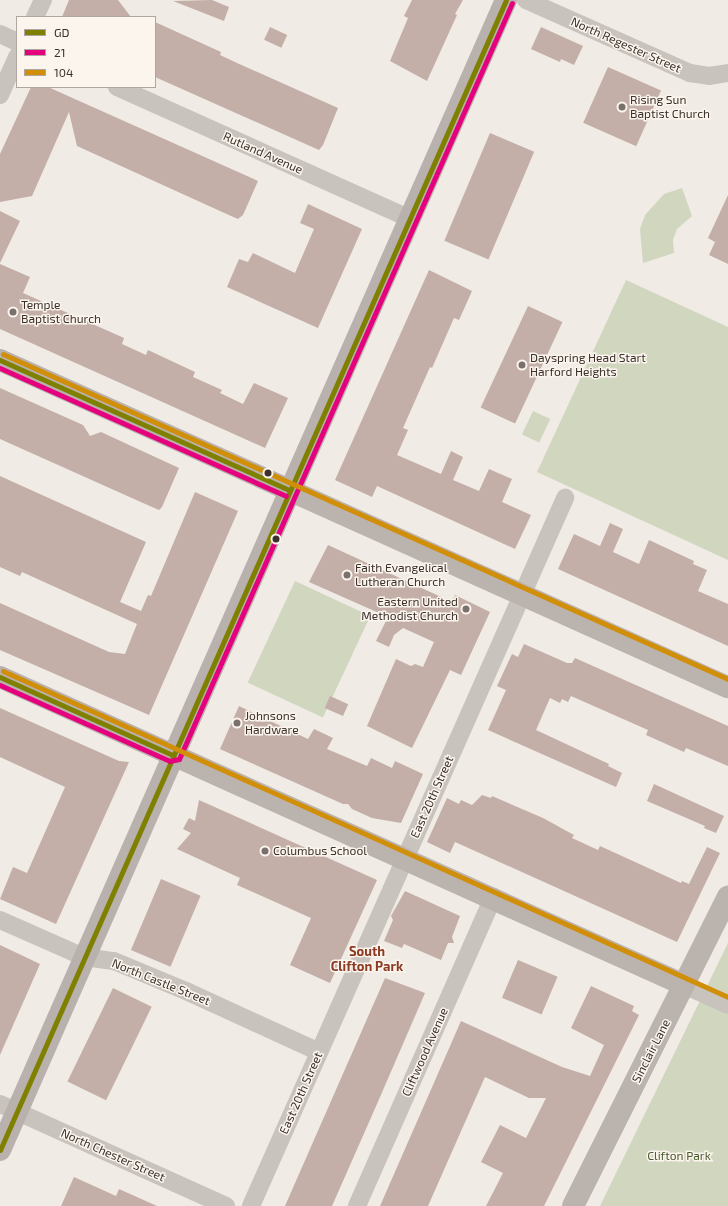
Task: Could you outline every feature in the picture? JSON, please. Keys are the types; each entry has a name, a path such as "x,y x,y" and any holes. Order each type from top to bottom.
{"main road":[{"path":"0,1150 8,1108 84,957 506,0"},
{"path":"0,360 728,687"},
{"path":"0,678 493,897 684,985"},
{"name":"Sinclair Lane","path":"573,1206 728,897"}],"street":[{"path":"35,16 42,0"},
{"name":"North Regester Street","path":"526,0 690,73 709,76 728,73"},
{"path":"0,34 16,42"},
{"path":"0,95 16,59"},
{"name":"Rutland Avenue","path":"119,88 409,218"},
{"name":"East 20th Street","path":"251,1206 565,498"},
{"name":"Cliftwood Avenue","path":"357,1206 493,897"},
{"name":"North Castle Street","path":"0,920 84,957 114,961 319,1052"},
{"path":"684,985 728,1005"},
{"name":"North Chester Street","path":"8,1108 226,1206"}],"green space":[{"path":"682,188 692,216 677,229 673,240 674,253 643,263 640,229 645,215 664,194"},
{"path":"626,280 728,327 728,560 537,472"},
{"path":"533,411 550,419 539,443 522,435"},
{"path":"295,581 370,616 323,718 248,683"},
{"name":"Clifton Park","path":"728,943 728,1206 600,1206"}],"building":[{"path":"69,0 118,0 130,16 62,16"},
{"path":"212,0 229,7 224,21 173,1"},
{"path":"412,0 463,0 455,14 457,15 427,81 390,61 408,18 404,16"},
{"path":"156,22 221,52 220,55 237,63 338,108 323,145 319,150 156,77"},
{"path":"270,27 287,35 281,48 264,40"},
{"path":"541,27 583,46 574,65 561,59 560,62 531,49"},
{"name":"Rising Sun Baptist Church","path":"608,67 661,91 636,146 583,123"},
{"path":"31,88 50,88 258,181 243,215 238,219 77,146 69,112 32,196 0,202 0,154"},
{"path":"490,133 534,152 488,259 444,241"},
{"path":"728,195 728,264 709,255 715,242 708,238"},
{"path":"308,204 362,229 318,328 227,287 239,259 248,262 253,253 295,273 314,229 300,223"},
{"path":"0,211 20,221 0,263"},
{"path":"0,264 30,277 23,293 124,338 122,344 146,355 148,350 195,372 193,377 222,390 220,393 243,404 254,383 288,398 265,448 0,329"},
{"path":"429,270 472,291 459,320 454,318 432,368 430,367 403,428 408,430 397,455 441,474 451,451 463,457 453,480 479,491 489,469 512,479 502,502 531,515 515,549 377,486 372,497 335,480"},
{"name":"Dayspring Head Start Harford Heights","path":"528,306 562,322 515,424 481,408"},
{"path":"0,388 83,425 90,436 101,432 179,468 162,507 159,510 0,439"},
{"path":"0,476 146,542 120,602 141,611 148,595 151,596 195,492 238,511 149,715 0,650 0,603 109,652 125,654 137,624 22,572 20,576 0,567"},
{"path":"610,523 623,529 613,552 639,564 649,540 694,561 693,564 707,570 698,591 728,604 728,646 558,569 574,534 600,546"},
{"path":"328,545 452,602 455,595 490,612 461,675 450,670 412,748 367,726 396,659 411,666 415,664 423,667 434,642 403,628 394,635 389,647 376,641 388,617 309,582"},
{"path":"524,644 567,663 572,663 575,658 728,726 728,766 686,748 684,752 646,735 648,730 571,696 568,702 562,699 560,703 550,698 536,730 609,764 608,766 622,773 616,787 488,730 506,690 497,686 512,654 518,657"},
{"path":"330,696 348,704 343,716 325,708"},
{"path":"239,706 308,739 314,729 333,738 327,749 367,766 371,758 392,768 395,761 423,774 401,823 372,818 352,809 348,804 343,804 220,749"},
{"path":"0,708 119,761 129,762 56,924 0,899 13,867 27,873 65,787 0,757"},
{"path":"654,784 724,816 716,833 704,828 705,826 647,801"},
{"path":"482,795 491,798 492,796 543,818 574,835 572,838 598,850 600,846 681,883 682,881 689,884 707,847 720,853 677,942 455,842 450,853 427,842 447,798 459,804 461,800 472,805"},
{"path":"199,800 377,880 330,983 290,965 311,918 237,885 240,878 177,849 191,833 183,829 189,818 195,821"},
{"path":"161,879 201,896 170,967 131,950"},
{"path":"405,891 460,916 452,937 454,943 448,943 441,960 404,944 402,948 384,941 393,920 391,916"},
{"path":"0,945 40,964 0,1055"},
{"path":"518,960 558,977 542,1015 502,998"},
{"path":"385,978 425,993 377,1104 332,1206 285,1206"},
{"path":"591,986 634,1006 632,1011 639,1015 544,1206 486,1206 503,1173 481,1162 500,1125 526,1138 546,1098 529,1098 485,1077 428,1206 380,1206 461,1021 562,1067 590,1076 604,1045 571,1028"},
{"path":"113,988 152,1007 106,1100 67,1081"},
{"path":"74,1177 116,1196 119,1189 157,1206 61,1206"}],"transit line":[{"name":"GD","path":"0,1150 506,0"},
{"name":"21","path":"0,685 170,761 179,759 512,3"},
{"name":"104","path":"3,354 728,679"},
{"name":"GD","path":"0,360 289,490"},
{"name":"21","path":"0,368 286,496"},
{"name":"104","path":"3,671 728,997"},
{"name":"GD","path":"0,677 173,755"}],"place":[{"name":"Rising Sun Baptist Church","path":"622,107"},
{"name":"Temple Baptist Church","path":"13,312"},
{"name":"Dayspring Head Start Harford Heights","path":"522,365"},
{"name":"Faith Evangelical Lutheran Church","path":"347,575"},
{"name":"Eastern United Methodist Church","path":"466,609"},
{"name":"Johnsons Hardware","path":"237,723"},
{"name":"Columbus School","path":"265,851"}],"district":[{"name":"South Clifton Park","path":"367,960"}]}
